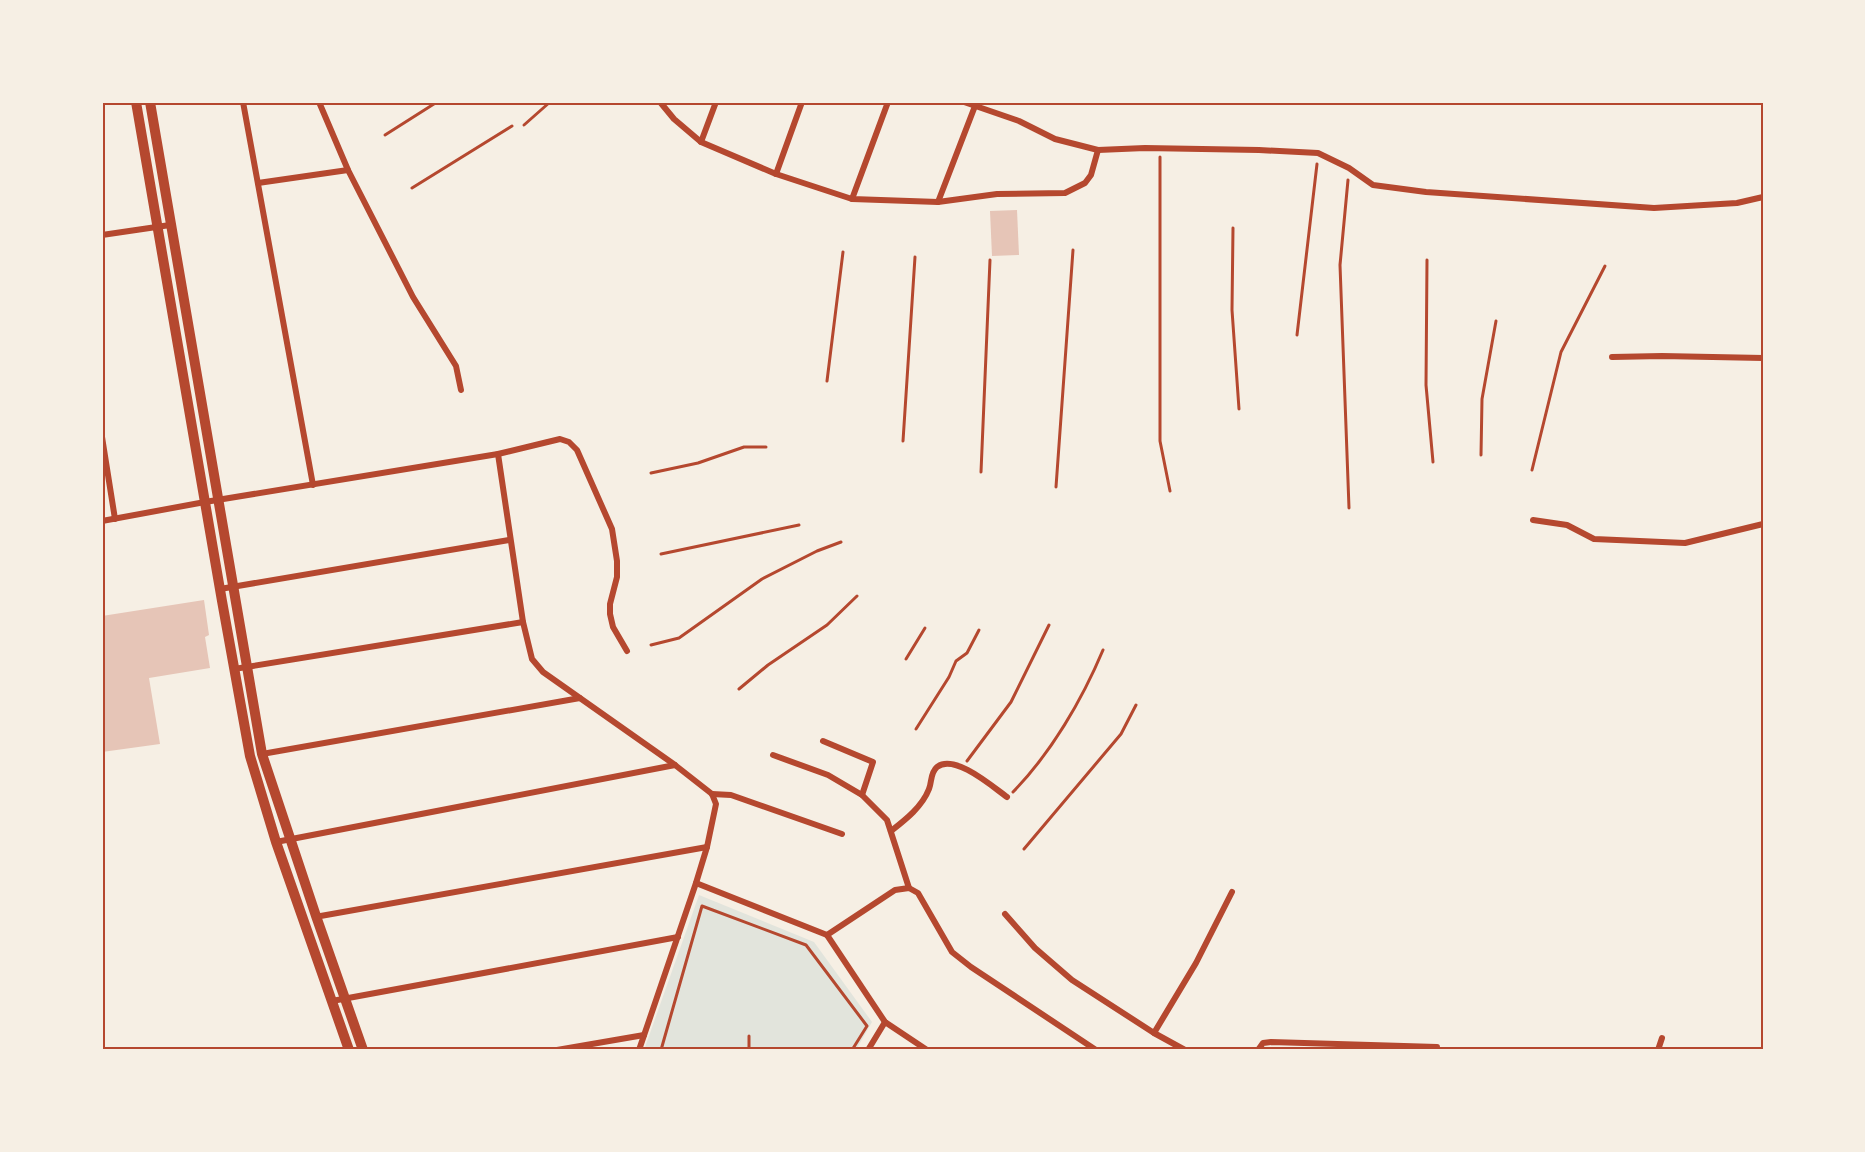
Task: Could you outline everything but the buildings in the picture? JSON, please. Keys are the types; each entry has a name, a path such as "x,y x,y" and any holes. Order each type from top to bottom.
{"street":[{"path":"136,102 250,756 276,842 349,1050"},
{"path":"150,102 262,754 289,839 363,1050"},
{"path":"243,102 313,485"},
{"path":"319,102 348,170 413,297 456,366 461,390"},
{"path":"660,102 674,119 701,142 776,174 852,199 938,202 997,194 1065,192 1085,183 1091,175 1098,150"},
{"path":"701,142 716,102"},
{"path":"776,174 802,102"},
{"path":"852,199 888,102"},
{"path":"964,102 1019,121 1055,139 1098,150 1259,150 1318,153 1349,168 1373,185 1426,192 1654,208 1728,204 1763,197"},
{"path":"938,202 975,106"},
{"path":"258,183 348,170"},
{"path":"102,235 170,225"},
{"path":"1612,357 1763,358"},
{"path":"102,437 115,519"},
{"path":"102,521 498,454 560,439 569,442 577,450 612,529 617,577 610,604 610,614 627,651"},
{"path":"498,454 509,540 523,622 532,659 543,672 675,765 712,794 716,804 707,847 696,883 639,1050"},
{"path":"1533,520 1567,525 1594,539 1685,543 1763,524"},
{"path":"220,589 509,540"},
{"path":"234,669 523,622"},
{"path":"262,754 580,698"},
{"path":"823,741 873,762 862,795"},
{"path":"773,755 828,775 862,795 887,820 909,888"},
{"path":"891,831 920,804 930,789 932,776 937,767 944,764 963,767 1007,797"},
{"path":"276,842 675,765"},
{"path":"712,794 731,795 842,834"},
{"path":"303,919 707,847"},
{"path":"696,883 826,935 885,1022 927,1050"},
{"path":"826,935 895,890 909,888 918,893 952,952 1096,1050"},
{"path":"1154,1033 1196,963 1232,892"},
{"path":"1005,914 1035,948 1072,980 1154,1033 1185,1050"},
{"path":"332,1001 678,937"},
{"path":"868,1050 885,1022"},
{"path":"557,1050 645,1035"},
{"path":"1658,1050 1662,1038"},
{"path":"1258,1050 1263,1043 1270,1042 1437,1047"}],"path":[{"path":"385,135 437,102"},
{"path":"524,125 550,102"},
{"path":"412,188 512,126"},
{"path":"1160,149 1160,441 1170,491"},
{"path":"1297,335 1318,153"},
{"path":"1349,168 1340,265 1349,508"},
{"path":"1233,228 1232,310 1239,409"},
{"path":"1056,487 1073,250"},
{"path":"826,381 843,252"},
{"path":"903,441 915,257"},
{"path":"981,472 990,260"},
{"path":"1427,260 1426,385 1433,462"},
{"path":"1532,470 1561,352 1605,266"},
{"path":"1481,455 1482,399 1496,321"},
{"path":"651,473 698,463 744,447 766,447"},
{"path":"661,554 799,525"},
{"path":"651,645 679,638 762,579 841,542"},
{"path":"739,689 768,664 827,625 857,596"},
{"path":"963,767 1011,702 1049,625"},
{"path":"906,659 925,628"},
{"path":"916,729 949,677 956,661 967,653 980,630"},
{"path":"1007,797 1043,757 1089,683 1103,650"},
{"path":"1024,849 1121,734 1136,705"},
{"path":"662,1050 702,906 806,945 867,1026 852,1050"},
{"path":"749,1036 749,1050"}],"shaded area":[{"path":"699,895 814,942 872,1022 856,1050 644,1050"}]}
